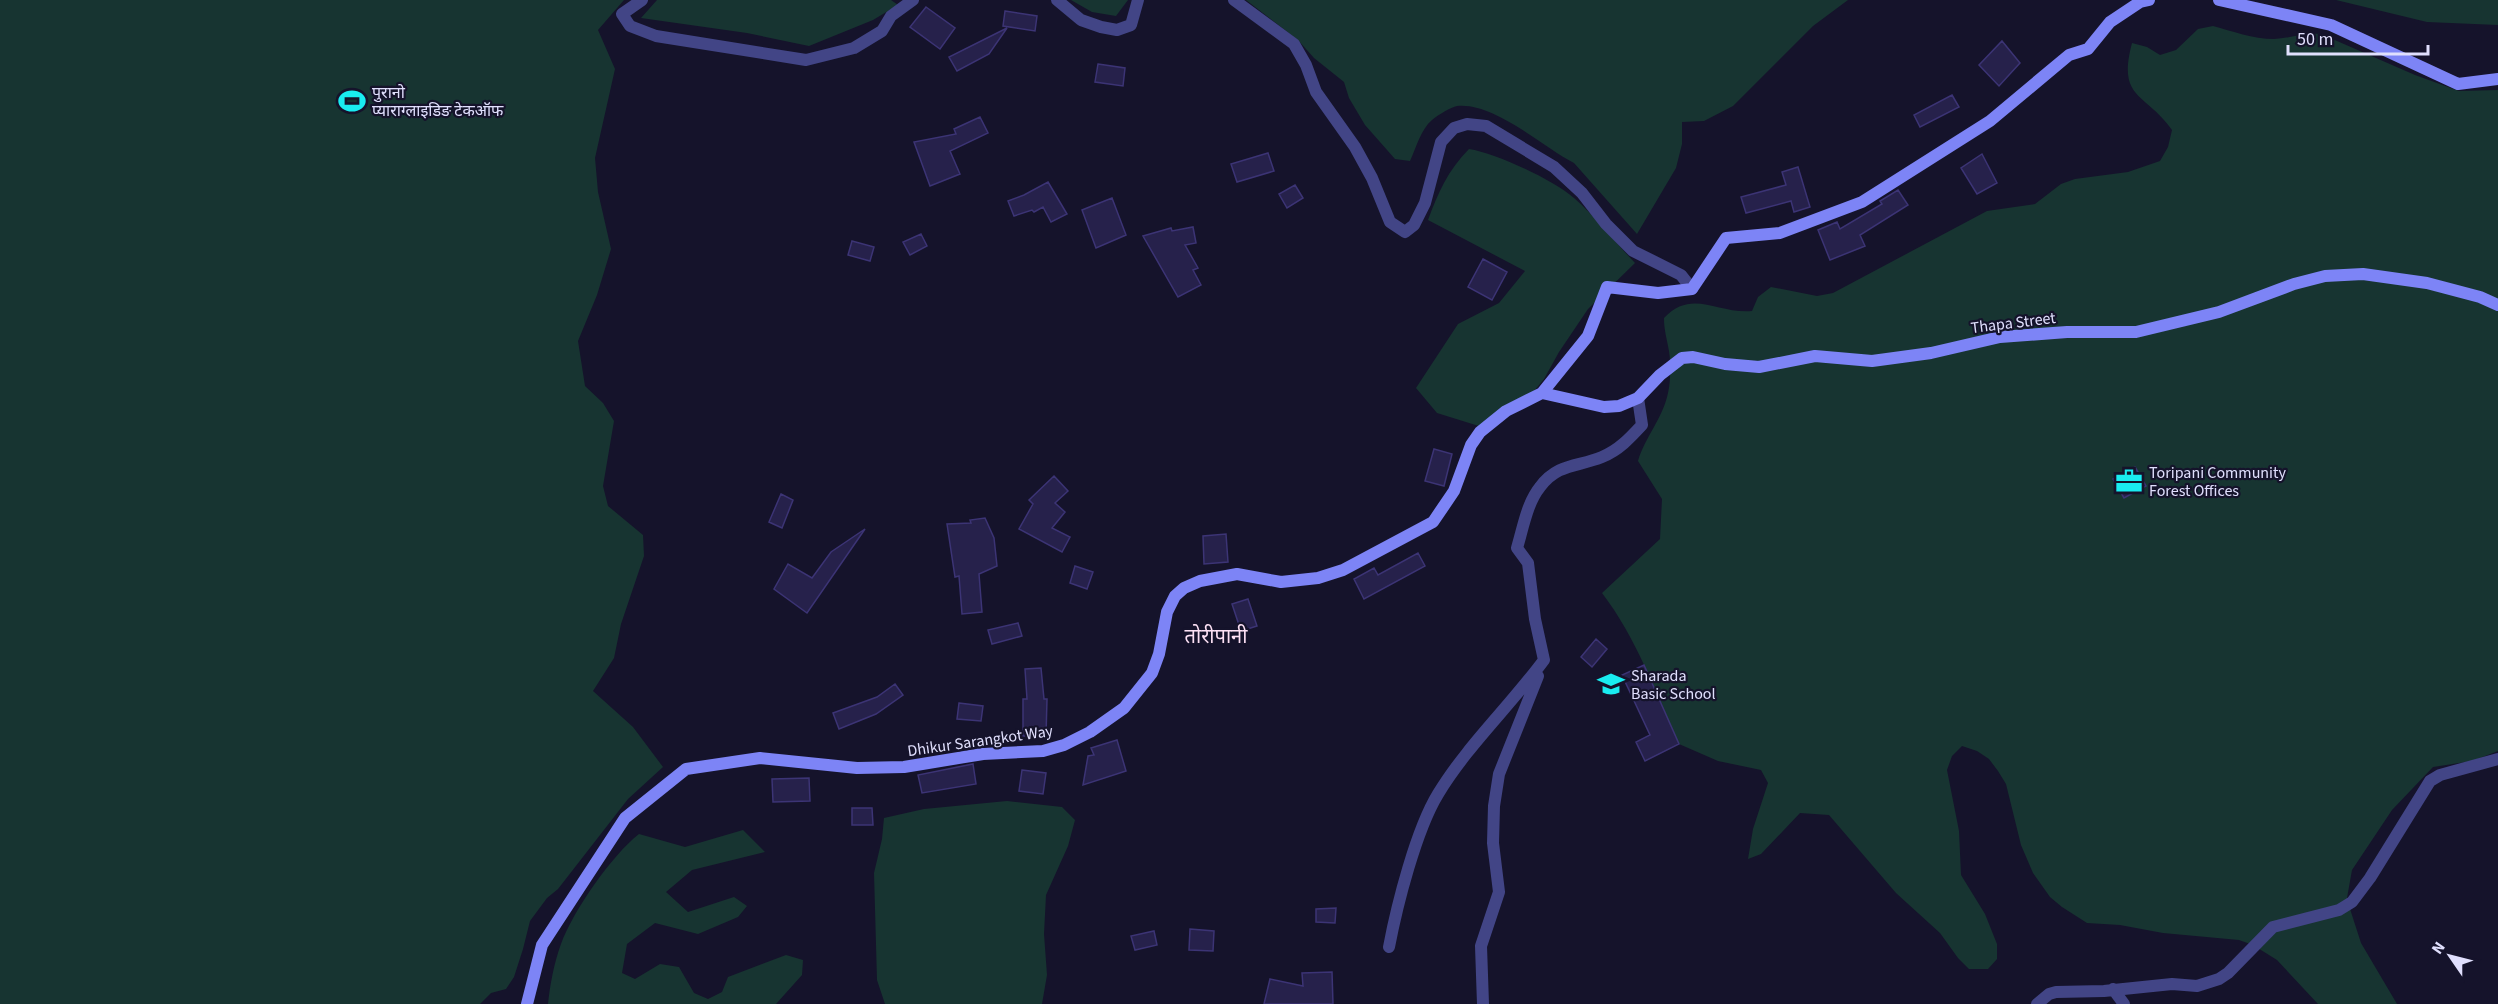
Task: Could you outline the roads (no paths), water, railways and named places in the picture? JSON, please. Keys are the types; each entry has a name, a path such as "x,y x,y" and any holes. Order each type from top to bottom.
{"street":[{"path":"642,0 622,14 630,27 656,36 806,60 854,48 882,31 891,16 913,0"},
{"path":"1057,0 1081,20 1117,30 1131,25 1138,0"},
{"path":"1234,0 1294,44 1306,65 1316,92 1355,147 1372,178 1390,222 1405,232 1414,225 1425,203 1441,142 1454,128 1467,124 1486,126 1554,167 1582,193 1606,224 1634,251 1681,275 1692,290"},
{"path":"1692,290 1726,238 1780,233 1862,202 1989,121 2069,55 2088,49 2110,22 2140,2 2149,0"},
{"path":"2219,0 2331,25 2458,84 2498,79"},
{"name":"Thapa Street","path":"1638,398 1660,375 1682,358 1693,357 1725,364 1759,367 1815,356 1872,361 1931,353 2000,337 2067,332 2136,332 2219,312 2294,284 2325,276 2363,274 2427,283 2480,297 2498,305"},
{"path":"1483,1004 1481,946 1499,892 1493,843 1494,806 1499,774 1544,660 1535,619 1528,563 1517,548 1529,508 1540,487 1558,469 1602,457 1626,444 1642,425 1638,398 1619,406 1605,406 1542,393 1588,336 1607,287 1659,293 1692,290"},
{"name":"Dhikur Sarangkot Way","path":"527,1004 542,945 625,818 686,769 760,758 857,768 904,767 983,754 1043,751 1064,745 1090,732 1115,714 1140,690 1152,673 1159,654 1167,612 1175,596 1184,588 1200,581 1238,574 1281,582 1318,578 1343,570 1418,531 1433,522 1442,511 1454,491 1471,445 1480,432 1506,411 1542,393"},
{"path":"1389,947 1394,922 1421,832 1437,795 1467,754 1544,660"},
{"path":"2037,1004 2049,994 2056,992 2209,983 2228,973 2273,927 2339,910 2352,902 2430,781 2440,775 2498,759"},
{"path":"2113,990 2124,1004"}],"place":[{"name":"पुरानो प्याराग्लाइडिङ टेकऑफ","path":"352,101"},
{"name":"Toripani Community Forest Offices","path":"2129,481"},
{"name":"Sharada Basic School","path":"1611,684"}],"district":[{"name":"तोरीपानी","path":"1216,636"}]}
